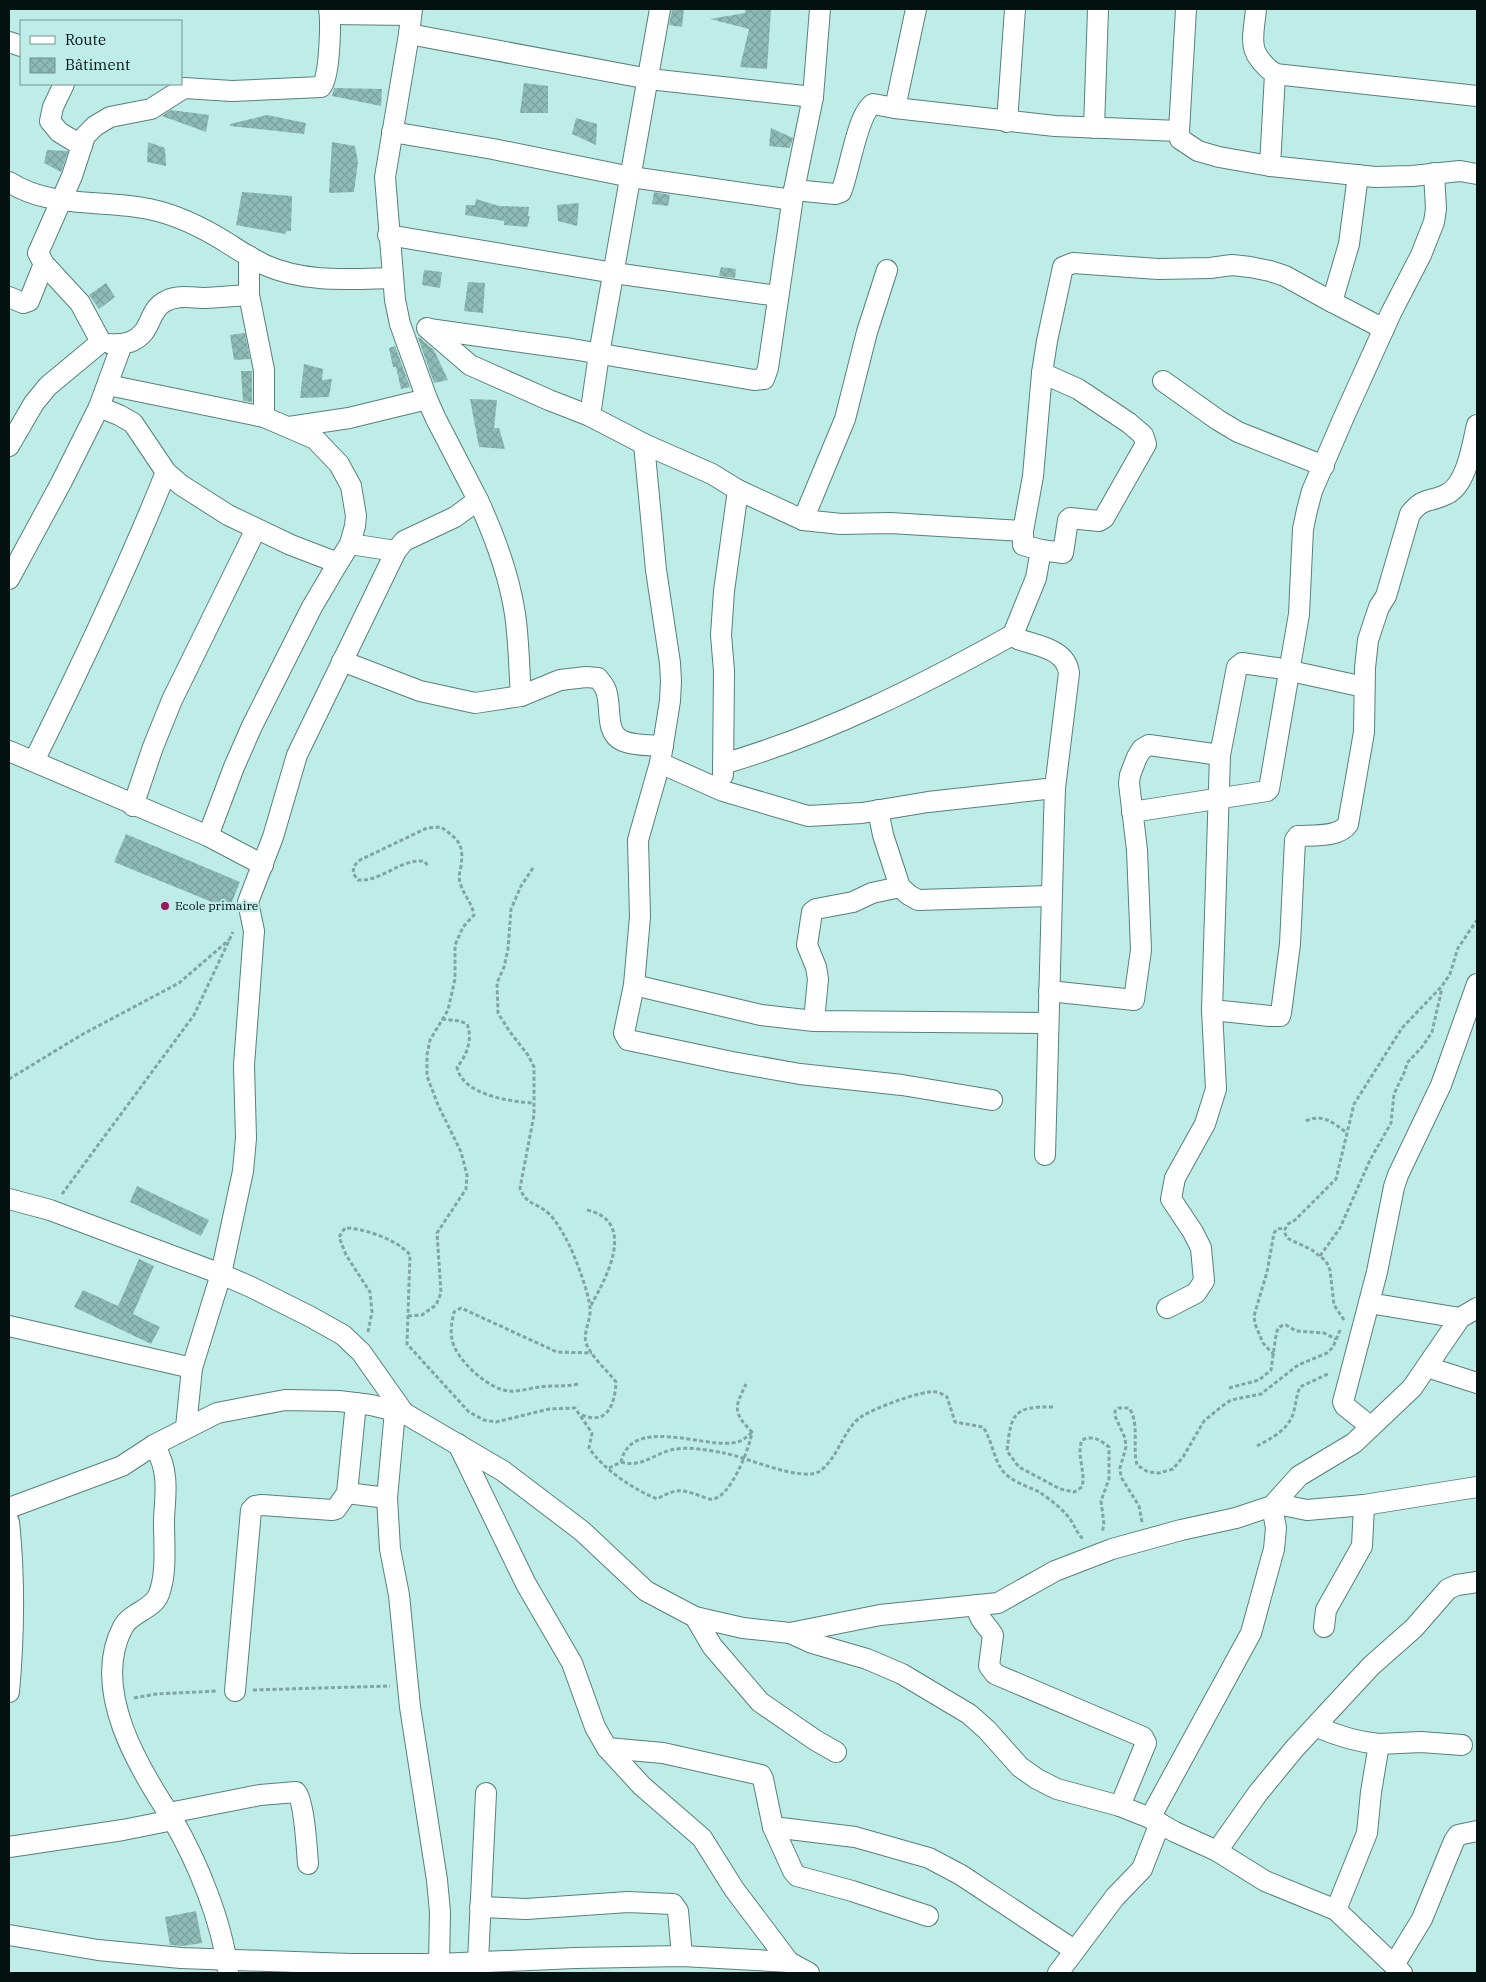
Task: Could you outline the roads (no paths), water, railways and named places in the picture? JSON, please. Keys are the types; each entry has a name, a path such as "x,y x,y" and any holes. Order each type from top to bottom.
{"street":[{"path":"590,416 660,9"},
{"path":"400,324 600,354 754,380 764,379 768,368 793,195 813,97 820,9"},
{"path":"896,108 916,9"},
{"path":"1006,122 1015,9"},
{"path":"1094,128 1098,9"},
{"path":"1186,9 1179,131 1180,139 1198,151 1219,157 1270,166 1358,175 1412,176 1460,171 1477,174"},
{"path":"1256,9 1252,42 1256,57 1275,74 1477,96"},
{"path":"249,296 182,297 167,300 156,309 145,332 138,338 113,345 101,342 80,303 44,264 39,257 39,251 90,130 110,117 151,109 184,88 232,91 321,87 325,82 330,12 411,19 649,79 813,97"},
{"path":"411,19 385,177 392,278 400,324 436,419 478,500 492,532 511,590 516,616 521,696"},
{"path":"1270,166 1275,74"},
{"path":"64,85 53,107 50,121 59,132 82,146"},
{"path":"392,132 493,149 631,177 793,195 835,194 840,192 866,112 873,104 1006,122 1179,131"},
{"path":"1132,812 1262,792 1269,789 1299,614 1304,529 1312,492 1384,329 1421,255 1434,222 1436,209 1434,173"},
{"path":"1332,302 1349,244 1358,175"},
{"path":"9,182 44,197 61,201 148,208 178,216 264,265 303,277 392,278"},
{"path":"388,235 614,273 778,296"},
{"path":"249,256 249,296 264,370 264,417"},
{"path":"9,297 23,303 29,302 44,264"},
{"path":"1042,373 1078,389 1129,423 1143,435 1146,444 1104,518 1099,521 1070,518 1068,520 1064,553 1023,545 1023,531 1032,476 1042,373 1063,267 1069,264 1158,269 1210,268 1232,265 1250,266 1285,276 1384,329"},
{"path":"802,520 845,419 867,332 887,270"},
{"path":"429,329 470,365 590,416 644,444 712,474 738,490 802,520 841,524 890,523 1023,531"},
{"path":"9,446 16,417 34,403 48,386 101,342"},
{"path":"9,578 61,483 99,407 122,344"},
{"path":"1163,381 1238,432 1324,466"},
{"path":"108,384 264,417 315,439 328,451 346,474 351,486 356,516 350,544 312,607 252,726 208,836"},
{"path":"287,427 349,418 428,398"},
{"path":"99,407 133,423 166,472 181,485 228,515 256,529 291,546 338,563"},
{"path":"1212,1010 1280,1016 1290,944 1295,840 1298,836 1338,833 1344,830 1348,824 1364,732 1364,687 1368,640 1379,607 1386,596 1410,514 1417,505 1424,501 1445,495 1456,488 1470,456 1477,425"},
{"path":"644,444 656,570 670,663 670,701 662,755 638,845 640,917 634,985 624,1033 628,1040 732,1062 800,1074 902,1084 992,1100"},
{"path":"34,760 69,691 145,526 166,472"},
{"path":"723,791 724,671 721,635 724,591 738,490"},
{"path":"186,1427 192,1368 221,1274 243,1171 246,1138 244,1066 254,931 248,902 273,837 297,755 396,551 404,541 455,516 478,500"},
{"path":"133,806 153,747 172,700 256,529"},
{"path":"350,544 396,551"},
{"path":"1041,550 1036,578 1015,627 1014,634 1018,639 1059,654 1065,660 1069,673 1055,788 1047,1023 1045,1155"},
{"path":"723,764 764,752 871,709 950,670 1014,634"},
{"path":"342,661 420,691 475,702 521,696 560,680 586,677 598,678 606,689 610,720 616,736 623,741 636,744 662,755 723,791 808,816 842,816 928,802 1055,788"},
{"path":"1167,1308 1196,1293 1204,1281 1201,1248 1193,1232 1171,1199 1175,1178 1205,1124 1216,1089 1212,1010 1220,755 1238,665 1242,662 1364,687"},
{"path":"1049,991 1134,1000 1141,950 1137,850 1130,775 1137,757 1145,746 1149,745 1220,755"},
{"path":"9,751 34,760 133,806 208,836 263,865"},
{"path":"878,810 883,835 900,886 909,895 918,900 1052,896"},
{"path":"814,1021 818,979 816,967 807,945 812,912 816,909 853,902 872,892 900,886"},
{"path":"1370,1426 1345,1406 1343,1402 1369,1304 1398,1175 1441,1085 1477,984"},
{"path":"634,985 761,1015 814,1021 1047,1023"},
{"path":"9,1199 50,1210 221,1274 311,1317 343,1335 360,1352 400,1412 387,1498 390,1550 399,1595 418,1769 437,1880 440,1912 433,1967"},
{"path":"1369,1304 1460,1318"},
{"path":"1058,1973 1115,1897 1142,1868 1155,1820 1251,1633 1274,1549 1276,1528 1274,1505 1299,1476 1354,1443 1412,1388 1460,1318 1477,1308"},
{"path":"9,1326 192,1368"},
{"path":"1427,1367 1477,1383"},
{"path":"9,1508 122,1466 186,1427 217,1413 285,1400 356,1403 400,1412 503,1471 582,1531 646,1591 695,1617 743,1628 790,1634 812,1643 867,1659 902,1674 969,1714 987,1730 1020,1767 1037,1779 1057,1789 1120,1806 1155,1820 1175,1832 1217,1851 1265,1881 1336,1910 1398,1969 1422,1919 1454,1841 1458,1835 1477,1831"},
{"path":"235,1690 251,1510 255,1506 271,1504 336,1509 347,1493 356,1403"},
{"path":"458,1444 526,1584 572,1663 596,1726 607,1748 642,1786 702,1838 734,1889 789,1962 809,1973"},
{"path":"154,1445 162,1462 165,1477 164,1567 159,1595 154,1602 129,1618 121,1632 111,1669 116,1701 132,1751 183,1836 213,1910 227,1966"},
{"path":"790,1634 880,1615 998,1603 1055,1571 1112,1549 1181,1530 1236,1518 1274,1505 1307,1510 1364,1505 1477,1487"},
{"path":"347,1493 387,1498"},
{"path":"1324,1627 1326,1610 1362,1546 1364,1505"},
{"path":"9,1522 13,1628 9,1692"},
{"path":"1217,1851 1258,1792 1295,1748 1371,1666 1414,1628 1448,1589 1457,1584 1477,1582"},
{"path":"977,1605 982,1624 993,1635 989,1666 995,1674 1143,1736 1146,1739 1120,1806"},
{"path":"695,1617 712,1646 760,1702 798,1730 836,1752"},
{"path":"1317,1726 1357,1742 1379,1744 1421,1742 1462,1745"},
{"path":"1336,1910 1367,1833 1371,1792 1379,1744"},
{"path":"607,1748 663,1753 757,1774 763,1779 773,1827 797,1876 852,1891 928,1916"},
{"path":"9,1847 123,1830 171,1816 260,1795 296,1792 299,1795 302,1807 308,1864"},
{"path":"478,1961 486,1793"},
{"path":"773,1827 855,1837 929,1858 961,1875 1074,1950"},
{"path":"480,1907 526,1909 628,1902 673,1904 678,1911 682,1956"},
{"path":"9,1935 98,1950 181,1958 227,1966 350,1964 433,1967 478,1961 531,1967 682,1956 789,1962"}],"place":[{"name":"Ecole primaire","path":"165,906"}]}
